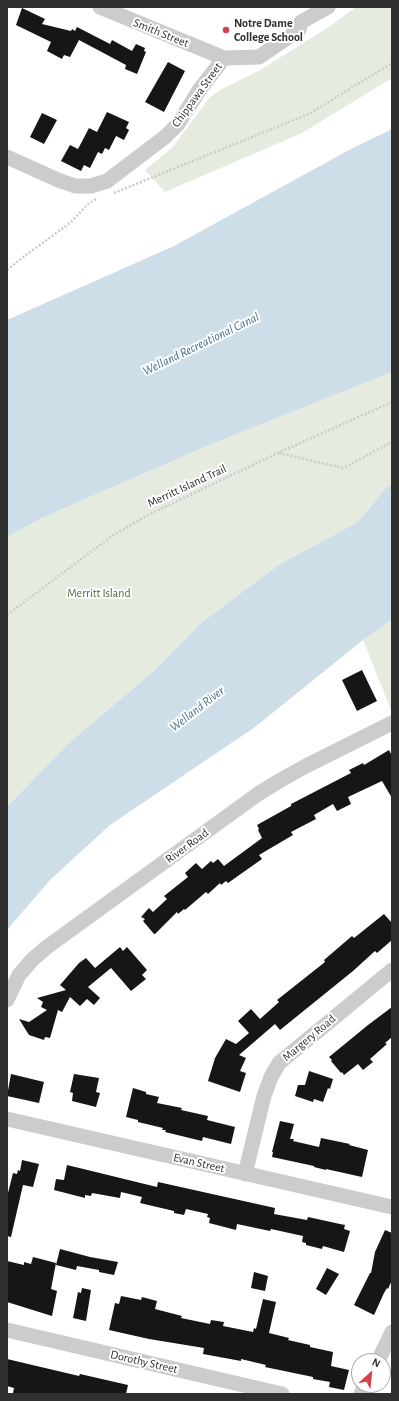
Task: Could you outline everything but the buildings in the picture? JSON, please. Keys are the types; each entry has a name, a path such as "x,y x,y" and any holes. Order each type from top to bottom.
{"street":[{"name":"Smith Street","path":"100,7 224,58"},
{"name":"Chippawa Street","path":"7,157 66,184 74,186 91,186 107,181 165,137 178,124 200,89 224,58 259,57 299,30 301,22 328,7"},
{"name":"River Road","path":"7,1000 19,975 32,960 47,947 258,794 306,766 392,723"},
{"name":"Margery Road","path":"245,1174 264,1096 271,1077 279,1063 392,970"},
{"name":"Evan Street","path":"7,1119 392,1207"},
{"name":"Dorothy Street","path":"7,1330 282,1394"},
{"path":"382,1353 392,1332"}],"path":[{"path":"113,194 309,114 392,63"},
{"path":"7,270 70,223 88,204 101,197"},
{"name":"Merritt Island Trail","path":"8,613 112,536 148,514 278,453 392,402"},
{"path":"278,453 343,468 392,442"}],"green space":[{"path":"356,7 392,7 392,78 302,133 165,192 145,170 172,148 210,97 222,89 260,70 329,27"},
{"name":"Merritt Island","path":"392,372 392,484 386,488 358,522 280,564 201,623 155,670 98,719 47,766 7,807 7,537 44,517 209,445"},
{"path":"392,620 392,709 391,710 363,640"}],"water":[{"name":"Welland Recreational Canal","path":"392,129 392,372 209,445 44,517 7,537 7,320 174,246 349,150"},
{"name":"Welland River","path":"392,484 392,620 363,640 255,727 110,825 50,880 7,930 7,807 67,745 155,670 201,623 280,564 358,522 386,488"}],"place":[{"name":"Notre Dame College School","path":"226,30"}]}
